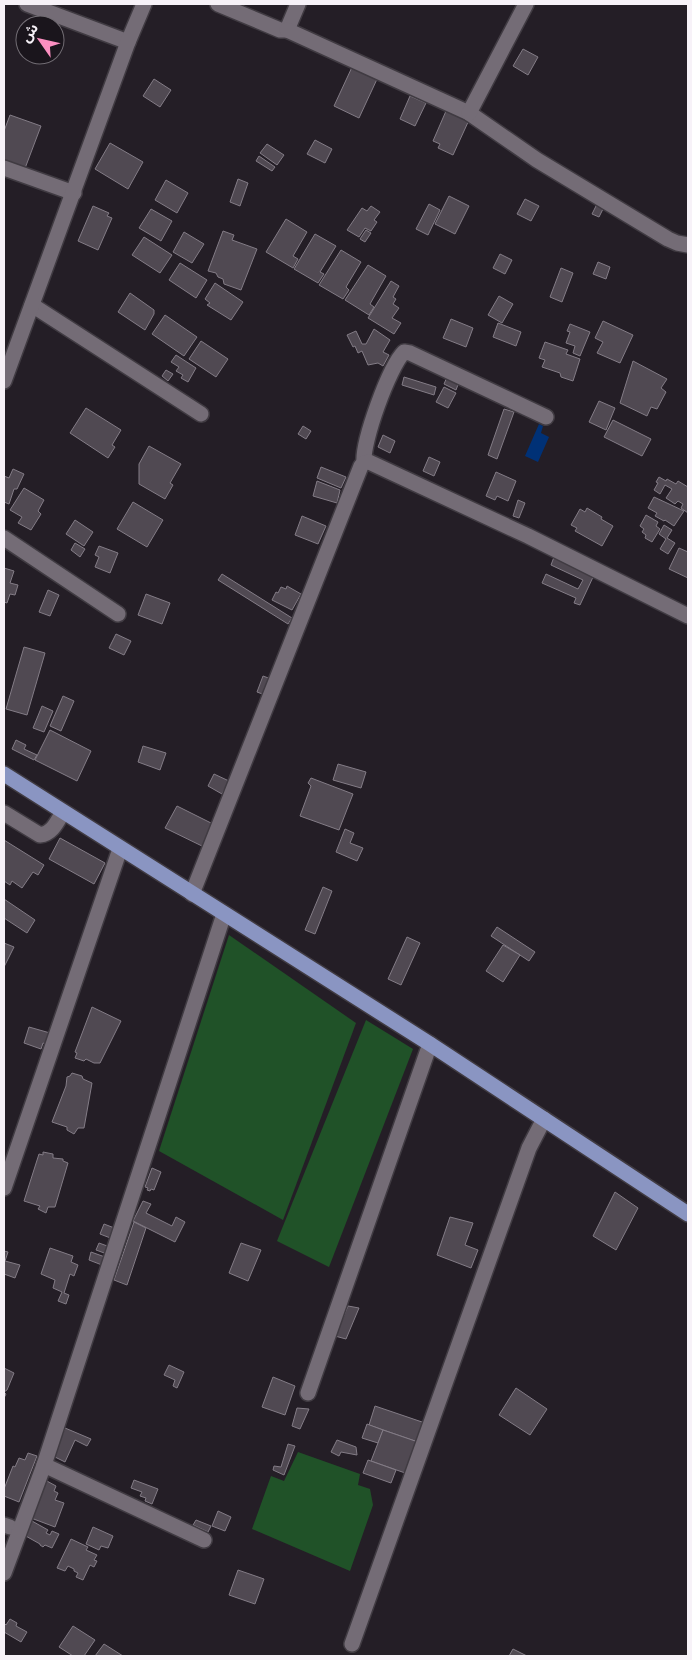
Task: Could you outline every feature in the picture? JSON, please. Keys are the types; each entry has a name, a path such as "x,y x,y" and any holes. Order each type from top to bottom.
{"main road":[{"path":"4,774 430,1044 688,1214"}],"street":[{"path":"27,4 128,42"},
{"path":"4,381 128,42 144,4"},
{"path":"218,4 280,30 287,30 468,113 538,160 668,239 688,245"},
{"path":"287,30 298,4"},
{"path":"468,113 526,4"},
{"path":"4,168 74,193"},
{"path":"32,305 201,414"},
{"path":"192,894 361,466 364,463 364,451 394,365 404,352 410,353 546,417"},
{"path":"364,463 369,462 528,536 688,616"},
{"path":"4,538 118,614"},
{"path":"4,813 40,835 46,834 53,828 63,812"},
{"path":"4,1188 120,849"},
{"path":"4,1573 44,1465 224,914"},
{"path":"308,1393 430,1044"},
{"path":"352,1644 529,1148 544,1119"},
{"path":"44,1465 204,1540"}],"green space":[{"path":"229,935 356,1023 283,1220 159,1151"},
{"path":"366,1020 413,1049 329,1267 277,1241"},
{"path":"298,1452 360,1474 358,1485 370,1489 373,1505 350,1571 252,1529 271,1476 284,1481"}],"water":[{"path":"539,424 543,426 541,433 549,437 538,462 525,456"}],"building":[{"path":"523,49 538,57 528,75 513,66"},
{"path":"353,65 378,77 359,118 334,106"},
{"path":"154,79 171,90 160,107 143,96"},
{"path":"410,96 426,103 415,126 400,119"},
{"path":"446,111 469,120 453,155 438,148 440,144 433,141"},
{"path":"10,115 41,126 24,171 4,164 4,131"},
{"path":"315,140 332,149 325,163 307,154"},
{"path":"110,143 143,162 128,189 95,169"},
{"path":"267,144 284,155 277,165 260,153"},
{"path":"259,156 275,167 272,171 256,161"},
{"path":"238,179 248,183 240,206 230,202"},
{"path":"166,180 188,193 177,213 155,200"},
{"path":"449,196 469,206 455,234 435,224"},
{"path":"525,199 539,206 531,221 517,214"},
{"path":"598,202 605,205 599,217 592,214"},
{"path":"429,204 440,210 428,235 416,229"},
{"path":"93,206 109,213 107,216 112,218 98,250 78,241"},
{"path":"371,206 380,212 374,220 377,222 371,231 365,228 359,237 347,230 362,208 367,211"},
{"path":"151,209 172,221 161,241 139,228"},
{"path":"286,219 307,232 293,256 298,259 293,268 266,252"},
{"path":"366,230 371,233 365,242 360,239"},
{"path":"223,231 234,235 232,240 257,249 241,290 224,284 223,279 218,277 216,273 208,271"},
{"path":"184,232 204,244 192,263 173,252"},
{"path":"315,234 336,246 320,272 324,274 318,283 294,269"},
{"path":"144,237 172,255 160,273 132,255"},
{"path":"341,250 361,262 346,287 349,290 343,299 319,285"},
{"path":"500,254 512,260 505,274 493,268"},
{"path":"598,262 610,267 606,279 593,274"},
{"path":"180,263 207,280 196,298 169,280"},
{"path":"368,265 386,276 370,304 374,307 369,315 345,300"},
{"path":"561,268 573,273 562,302 550,297"},
{"path":"391,281 399,286 393,297 396,299 393,304 399,308 392,318 401,323 394,334 368,318"},
{"path":"215,283 243,302 231,320 207,305 210,303 205,299"},
{"path":"130,293 154,310 154,314 145,330 118,312"},
{"path":"499,296 513,304 502,323 488,315"},
{"path":"165,315 197,337 184,356 152,334"},
{"path":"451,319 473,328 466,347 443,338"},
{"path":"603,321 633,335 620,363 597,353 603,342 595,338"},
{"path":"498,323 521,332 516,346 493,337"},
{"path":"570,324 590,332 580,356 573,353 575,346 566,343 570,332 567,331"},
{"path":"374,329 390,340 383,352 389,355 383,366 378,363 368,365 362,351 358,353 347,335 356,331 362,344 366,344"},
{"path":"201,341 228,359 216,377 189,359"},
{"path":"545,342 568,350 566,354 580,359 573,381 561,377 560,373 542,367 545,360 539,358"},
{"path":"176,355 196,368 188,382 181,378 183,375 176,371 179,367 171,362"},
{"path":"633,361 667,379 661,388 666,392 657,409 651,407 647,416 620,403"},
{"path":"166,370 173,374 168,381 162,376"},
{"path":"404,377 436,387 434,395 402,385"},
{"path":"447,377 459,382 456,390 444,384"},
{"path":"444,387 456,393 448,408 436,402"},
{"path":"599,401 615,408 606,430 589,422"},
{"path":"86,408 121,430 112,445 115,447 108,458 70,433"},
{"path":"504,409 514,412 497,459 488,455"},
{"path":"613,420 651,439 642,456 604,437"},
{"path":"303,426 311,431 306,439 298,434"},
{"path":"383,435 395,441 390,453 378,447"},
{"path":"149,446 181,464 170,483 173,485 165,499 139,484 139,464"},
{"path":"429,457 440,462 434,476 423,471"},
{"path":"321,467 346,477 341,488 317,478"},
{"path":"13,469 24,474 17,489 14,489 9,504 4,502 4,476 9,478"},
{"path":"496,472 516,481 508,501 497,496 495,500 486,496"},
{"path":"659,477 676,484 678,481 688,487 688,513 681,508 683,504 678,501 675,504 666,498 672,489 665,485 660,494 654,490"},
{"path":"317,481 340,490 337,503 313,496"},
{"path":"24,488 44,500 38,511 41,514 31,530 18,523 22,517 10,510"},
{"path":"654,497 684,511 674,526 655,516 657,513 648,508"},
{"path":"518,500 525,503 519,518 513,516"},
{"path":"133,502 163,520 147,547 117,529"},
{"path":"587,508 613,526 602,546 575,531 577,528 571,525 580,509 585,512"},
{"path":"646,515 658,522 656,526 660,529 652,542 645,538 646,535 642,532 644,529 640,526"},
{"path":"302,516 326,526 318,544 295,535"},
{"path":"75,520 93,532 84,546 66,534"},
{"path":"664,525 672,530 667,538 675,543 668,554 660,549 666,539 659,534"},
{"path":"75,543 85,549 80,557 71,550"},
{"path":"99,546 118,553 110,573 95,567 99,557 95,555"},
{"path":"679,548 688,552 688,578 669,569"},
{"path":"554,557 594,575 580,605 574,603 576,598 542,583 546,574 578,589 583,580 551,565"},
{"path":"4,568 14,571 10,583 18,585 15,595 10,594 7,603 4,602"},
{"path":"222,574 292,618 288,624 218,580"},
{"path":"287,586 301,594 292,610 272,600 281,587 286,589"},
{"path":"48,590 59,595 50,616 39,612"},
{"path":"146,594 170,603 162,624 138,615"},
{"path":"116,634 131,641 124,655 109,648"},
{"path":"24,647 45,653 27,715 6,709"},
{"path":"263,676 271,679 265,695 257,692"},
{"path":"63,696 74,701 61,731 50,726"},
{"path":"42,706 53,711 44,732 33,728"},
{"path":"50,730 91,751 77,781 35,760"},
{"path":"16,740 26,745 24,749 37,755 34,760 12,749"},
{"path":"143,746 166,753 160,770 138,762"},
{"path":"338,764 366,772 361,788 333,780"},
{"path":"214,774 229,781 222,794 208,786"},
{"path":"311,778 353,794 339,830 300,816 311,786 308,783"},
{"path":"177,806 215,825 204,847 165,828"},
{"path":"345,829 354,833 350,843 363,848 357,861 336,852"},
{"path":"60,838 105,863 94,884 49,859"},
{"path":"4,840 44,865 38,875 33,872 22,888 12,881 10,885 4,881"},
{"path":"323,887 332,891 315,934 305,930"},
{"path":"4,899 35,920 27,933 4,918"},
{"path":"497,927 535,952 529,961 491,936"},
{"path":"407,937 420,943 401,985 388,979"},
{"path":"4,943 14,947 4,967"},
{"path":"503,945 520,955 503,982 486,971"},
{"path":"92,1007 121,1021 100,1063 75,1058 77,1053 75,1052"},
{"path":"29,1027 50,1033 46,1044 43,1043 41,1049 24,1043"},
{"path":"72,1073 82,1076 83,1079 92,1083 84,1128 78,1128 74,1134 67,1130 67,1127 52,1122 66,1086 67,1077"},
{"path":"43,1152 53,1154 53,1158 63,1159 63,1161 68,1163 55,1207 48,1207 46,1213 38,1209 40,1206 24,1201 39,1154 43,1155"},
{"path":"152,1168 161,1172 154,1190 151,1189 150,1191 145,1187"},
{"path":"615,1192 638,1208 616,1250 593,1236"},
{"path":"143,1201 151,1204 146,1213 172,1226 176,1217 185,1222 175,1242 133,1221"},
{"path":"450,1217 473,1223 465,1245 478,1250 471,1268 437,1255"},
{"path":"134,1222 146,1228 127,1285 114,1280"},
{"path":"104,1224 117,1229 113,1239 100,1234"},
{"path":"99,1243 110,1247 107,1254 96,1250"},
{"path":"241,1243 261,1250 248,1281 229,1273"},
{"path":"50,1248 73,1256 71,1262 78,1265 74,1276 70,1274 64,1293 69,1295 66,1304 58,1301 62,1292 53,1288 55,1280 41,1274"},
{"path":"4,1251 8,1252 5,1261 20,1265 15,1278 4,1274"},
{"path":"91,1252 105,1257 102,1265 89,1260"},
{"path":"348,1306 359,1308 346,1339 335,1336"},
{"path":"169,1365 184,1372 177,1388 173,1386 175,1380 164,1375"},
{"path":"4,1368 14,1373 7,1390 4,1392"},
{"path":"273,1377 295,1386 285,1415 262,1407"},
{"path":"516,1388 547,1409 530,1435 499,1415"},
{"path":"375,1406 425,1423 418,1442 369,1425"},
{"path":"297,1408 309,1409 300,1429 292,1426"},
{"path":"367,1424 383,1430 378,1443 362,1438"},
{"path":"65,1428 91,1439 87,1446 75,1440 65,1462 53,1456"},
{"path":"383,1430 418,1442 408,1474 371,1461"},
{"path":"337,1440 356,1447 357,1455 341,1452 339,1456 331,1452"},
{"path":"288,1444 295,1446 284,1475 273,1470 274,1466 281,1467"},
{"path":"28,1453 37,1456 19,1502 4,1496 4,1489 13,1466 15,1467 19,1458 25,1460"},
{"path":"368,1460 396,1470 391,1483 363,1473"},
{"path":"45,1480 56,1486 54,1491 58,1493 55,1500 64,1503 55,1527 31,1518"},
{"path":"134,1480 158,1489 152,1504 145,1501 146,1498 140,1496 142,1492 131,1488"},
{"path":"218,1511 231,1517 225,1531 212,1526"},
{"path":"196,1520 211,1526 208,1532 193,1525"},
{"path":"32,1521 48,1530 46,1533 50,1535 52,1531 59,1534 52,1548 45,1545 43,1547 24,1535"},
{"path":"93,1527 113,1536 108,1548 101,1546 99,1550 86,1544"},
{"path":"71,1539 88,1547 86,1550 97,1555 94,1560 97,1561 94,1567 90,1565 83,1580 76,1577 78,1573 68,1566 65,1571 57,1568"},
{"path":"238,1570 264,1579 255,1604 229,1595"},
{"path":"10,1619 17,1623 16,1626 27,1632 21,1642 4,1632 4,1623 6,1625"},
{"path":"73,1626 95,1640 84,1656 73,1656 59,1647"},
{"path":"104,1644 123,1656 95,1656"},
{"path":"513,1649 527,1656 509,1656"}]}
